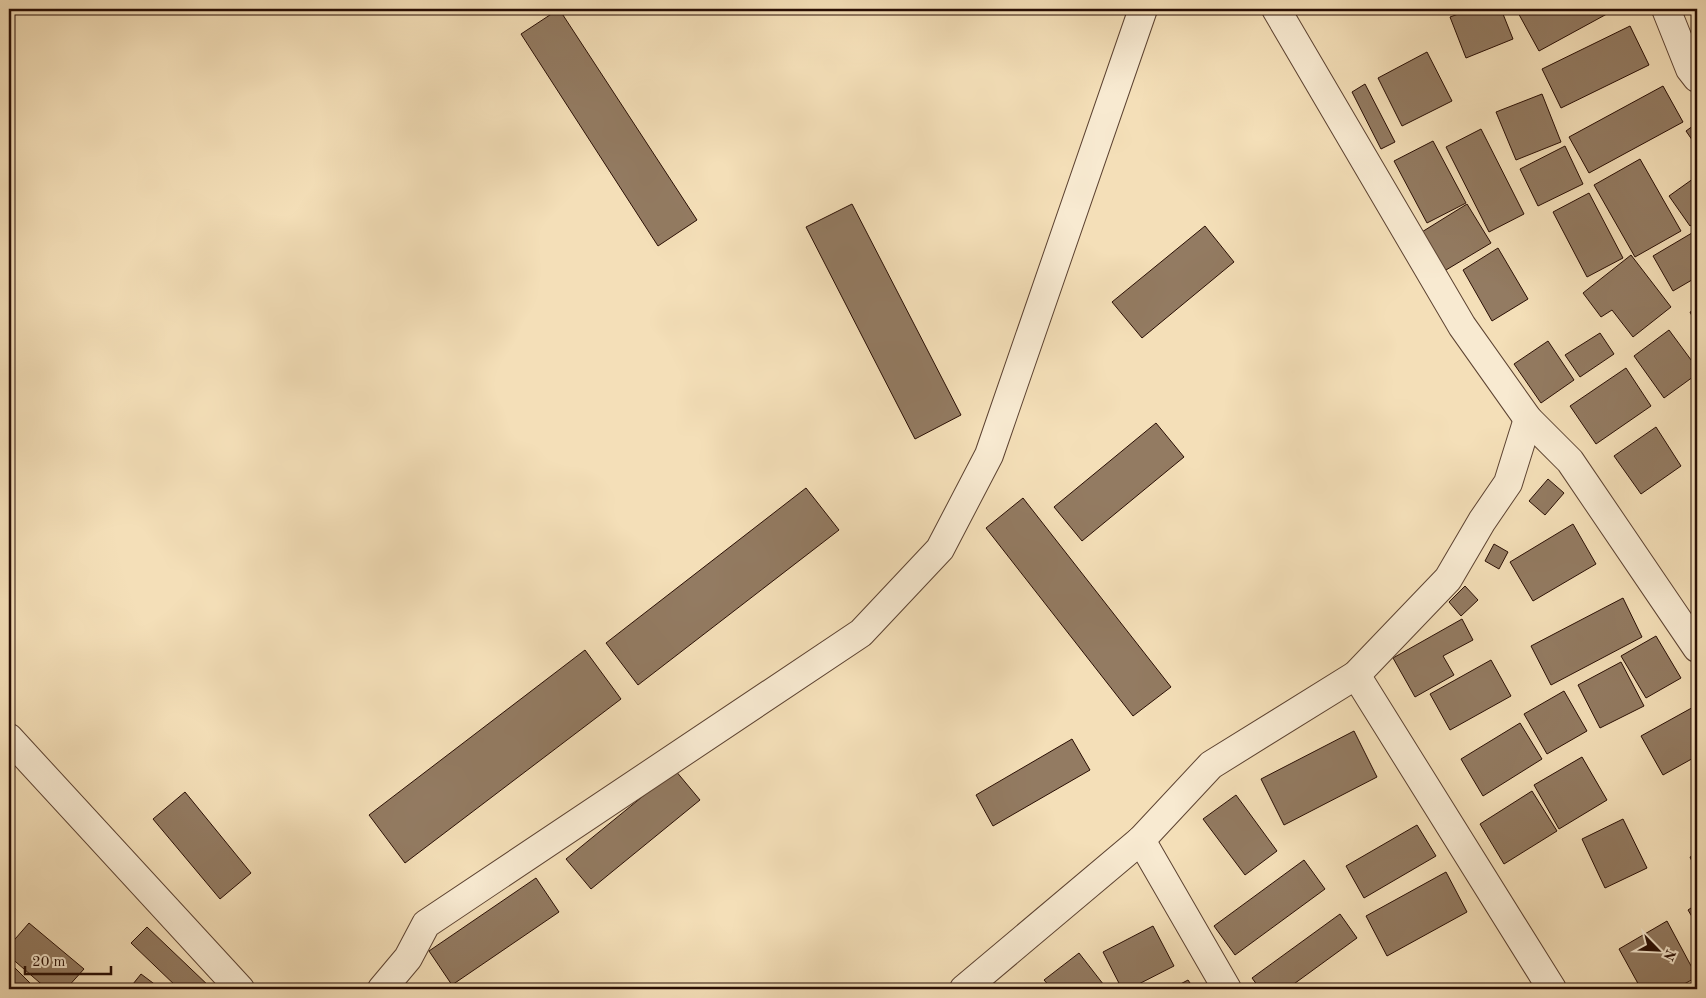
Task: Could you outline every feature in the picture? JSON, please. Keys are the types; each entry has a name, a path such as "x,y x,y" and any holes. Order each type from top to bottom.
{"street":[{"path":"382,989 408,958 426,924 861,633 940,549 989,455 1143,9"},
{"path":"1276,9 1462,326 1528,419 1570,461 1697,648"},
{"path":"1666,9 1690,69 1697,78"},
{"path":"964,989 1141,840 1211,765 1356,675 1448,579 1482,521 1508,483 1528,419"},
{"path":"1356,675 1552,989"},
{"path":"10,742 240,989"},
{"path":"1141,840 1227,989"}],"building":[{"path":"559,9 697,220 658,246 521,34"},
{"path":"1472,9 1501,9 1513,39 1466,58 1450,17"},
{"path":"1516,9 1616,9 1539,51"},
{"path":"1630,26 1649,65 1561,108 1542,69"},
{"path":"1427,52 1452,101 1402,126 1378,78"},
{"path":"1365,84 1395,142 1381,149 1352,92"},
{"path":"1663,86 1683,122 1589,173 1569,137"},
{"path":"1542,94 1561,142 1516,160 1496,112"},
{"path":"1697,123 1697,147 1686,131"},
{"path":"1481,129 1524,214 1489,232 1446,147"},
{"path":"1433,141 1466,203 1427,223 1394,161"},
{"path":"1565,146 1583,184 1538,206 1520,169"},
{"path":"1640,159 1681,231 1635,257 1594,185"},
{"path":"1697,176 1697,221 1690,226 1669,196"},
{"path":"1589,193 1623,258 1587,277 1553,212"},
{"path":"852,204 961,415 915,439 806,227"},
{"path":"1467,204 1491,243 1441,273 1417,235"},
{"path":"1205,226 1234,262 1142,338 1112,302"},
{"path":"1697,230 1697,277 1673,291 1653,256"},
{"path":"1498,248 1528,299 1492,321 1463,270"},
{"path":"1631,255 1671,307 1633,337 1612,310 1601,317 1583,293"},
{"path":"1697,309 1697,326 1690,312"},
{"path":"1669,330 1697,368 1697,374 1664,398 1634,356"},
{"path":"1600,333 1614,354 1580,377 1565,355"},
{"path":"1548,341 1574,380 1541,403 1514,364"},
{"path":"1626,368 1651,406 1596,444 1570,406"},
{"path":"1156,423 1184,457 1082,541 1054,507"},
{"path":"1656,427 1681,466 1641,494 1614,456"},
{"path":"1548,479 1564,493 1545,515 1529,501"},
{"path":"806,488 839,530 638,685 606,643"},
{"path":"1023,498 1171,687 1133,716 986,528"},
{"path":"1573,524 1596,564 1533,601 1510,562"},
{"path":"1494,544 1508,552 1499,569 1485,561"},
{"path":"1465,586 1478,600 1461,616 1449,602"},
{"path":"1623,598 1642,637 1551,685 1531,646"},
{"path":"1462,619 1473,640 1443,656 1454,675 1415,697 1393,658"},
{"path":"1656,636 1681,678 1646,698 1621,656"},
{"path":"585,650 621,699 405,863 369,815"},
{"path":"1491,660 1511,696 1450,730 1430,694"},
{"path":"1621,662 1644,706 1600,728 1578,685"},
{"path":"1564,691 1587,731 1547,754 1524,714"},
{"path":"1697,705 1697,756 1663,775 1641,736"},
{"path":"1520,723 1542,759 1483,796 1461,759"},
{"path":"1354,731 1377,777 1284,825 1261,779"},
{"path":"1072,739 1090,770 993,826 976,795"},
{"path":"1582,757 1607,800 1559,829 1534,785"},
{"path":"675,770 700,800 591,889 566,859"},
{"path":"1532,791 1557,831 1504,864 1480,824"},
{"path":"185,792 251,873 220,899 153,819"},
{"path":"1236,795 1277,851 1245,875 1203,819"},
{"path":"1623,819 1647,868 1605,888 1582,839"},
{"path":"1417,825 1436,856 1364,898 1346,866"},
{"path":"1697,853 1697,872 1690,857"},
{"path":"1304,860 1325,889 1235,955 1214,926"},
{"path":"1446,872 1467,912 1387,956 1366,916"},
{"path":"536,878 559,912 452,985 429,951"},
{"path":"1697,904 1697,925 1688,910"},
{"path":"1340,914 1357,938 1287,989 1260,989 1252,978"},
{"path":"1667,921 1697,977 1675,989 1641,989 1619,949"},
{"path":"29,923 84,969 66,989 47,989 9,956 9,946"},
{"path":"1153,926 1174,966 1129,989 1122,989 1103,952"},
{"path":"147,927 212,989 179,989 131,943"},
{"path":"1079,953 1107,989 1052,989 1044,980"},
{"path":"9,962 36,989 9,989"},
{"path":"141,974 161,989 129,989"},
{"path":"1188,980 1194,989 1171,989"}]}
